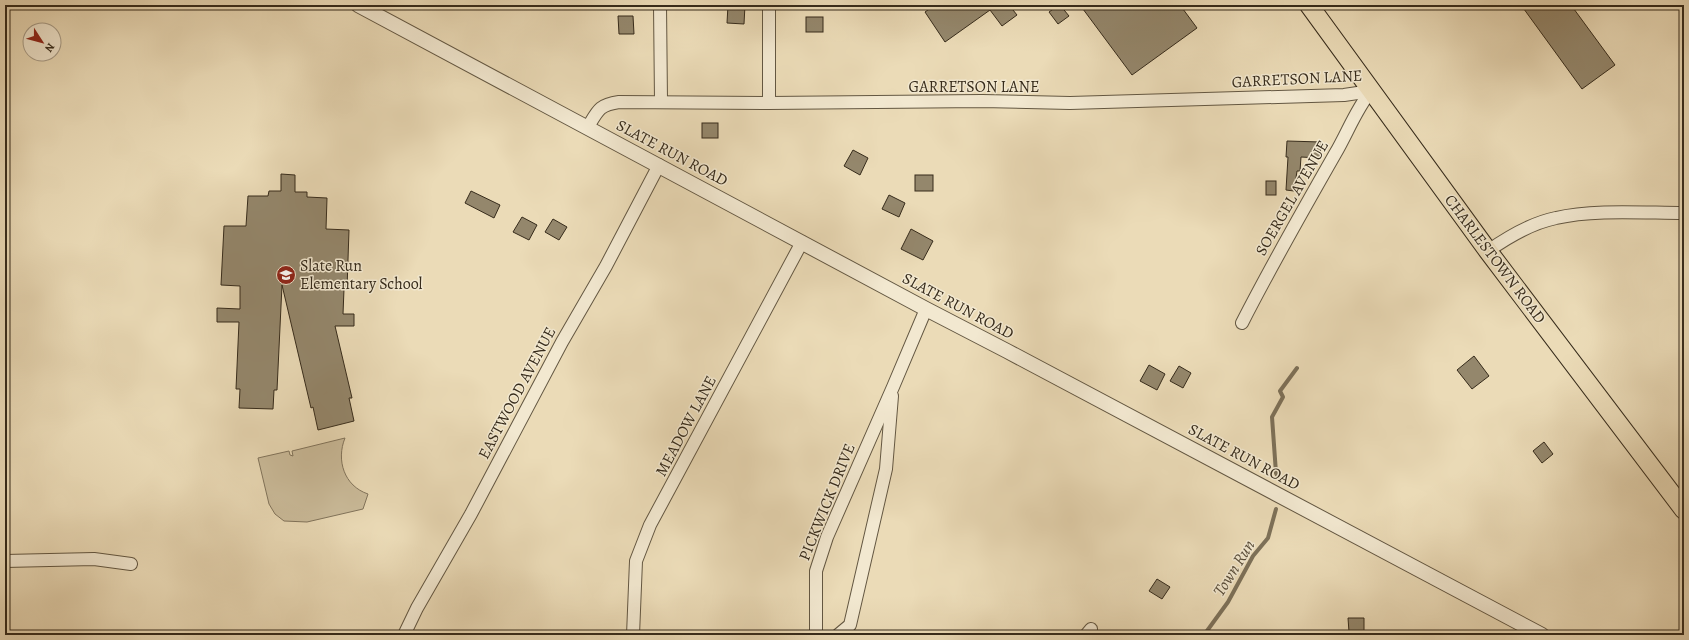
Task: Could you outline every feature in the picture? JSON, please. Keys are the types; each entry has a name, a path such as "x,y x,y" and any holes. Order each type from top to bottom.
{"main road":[{"name":"CHARLESTOWN ROAD","path":"1309,5 1488,252 1683,509"}],"street":[{"name":"SLATE RUN ROAD","path":"358,5 377,9 588,127 926,309 1542,635"},
{"path":"660,5 661,101"},
{"path":"769,5 769,104"},
{"name":"GARRETSON LANE","path":"588,127 597,112 606,104 619,102 661,101 769,104 982,102 1070,103 1344,95 1371,91"},
{"name":"SOERGEL AVENUE","path":"1242,323 1273,263 1348,131 1362,102 1371,91"},
{"name":"EASTWOOD AVENUE","path":"404,635 417,608 471,514 562,342 606,266 659,165"},
{"path":"1488,252 1506,238 1555,218 1602,213 1684,213"},
{"name":"MEADOW LANE","path":"633,635 636,561 650,525 802,242"},
{"name":"PICKWICK DRIVE","path":"816,635 816,571 827,537 926,309"},
{"name":"PICKWICK DRIVE","path":"838,635 850,625 886,469 893,387"},
{"path":"5,561 94,559 131,564"}],"shaded area":[{"path":"345,438 341,455 344,471 353,485 368,494 363,509 307,522 284,521 275,514 269,504 258,458 289,451 290,455 293,456 292,451"}],"building":[{"path":"728,5 745,5 744,24 727,23"},
{"path":"935,5 1009,5 1017,15 1002,26 990,10 945,42 925,12"},
{"path":"1059,5 1069,16 1058,24 1049,12"},
{"path":"1080,5 1180,5 1197,28 1132,75"},
{"path":"1521,5 1571,5 1615,65 1582,89"},
{"path":"618,16 633,16 634,34 619,34"},
{"path":"806,17 823,17 823,32 806,32"},
{"path":"702,123 718,123 718,138 702,138"},
{"path":"1287,141 1321,142 1320,158 1301,157 1300,171 1297,171 1294,191 1286,190 1288,157 1286,157"},
{"path":"853,150 868,158 860,175 844,166"},
{"name":"Slate Run Elementary School","path":"281,174 295,175 295,192 307,192 307,197 327,198 326,229 349,230 347,289 344,289 343,314 354,314 354,326 335,326 352,398 349,398 354,421 318,430 313,407 311,408 282,285 277,390 274,390 273,409 239,408 240,389 236,389 239,322 217,322 217,308 240,309 240,286 221,285 224,226 246,226 248,196 268,196 269,191 281,191"},
{"path":"915,175 933,175 933,191 915,191"},
{"path":"1266,181 1276,181 1276,195 1266,195"},
{"path":"471,191 500,205 494,218 465,203"},
{"path":"889,195 905,203 899,217 882,209"},
{"path":"522,217 537,225 529,240 513,232"},
{"path":"553,219 567,227 559,240 545,232"},
{"path":"911,229 933,241 923,260 901,249"},
{"path":"1474,356 1489,376 1472,389 1457,370"},
{"path":"1149,365 1165,374 1157,390 1140,381"},
{"path":"1179,366 1191,373 1183,388 1170,381"},
{"path":"1544,442 1553,454 1542,463 1533,451"},
{"path":"1157,579 1170,587 1162,599 1149,591"},
{"path":"1348,618 1364,618 1364,631 1349,632"}],"waterway":[{"name":"Town Run","path":"1280,481 1276,473 1272,417 1283,397 1280,391 1297,368"},
{"name":"Town Run","path":"1204,635 1228,602 1253,556 1268,538 1276,509"}],"place":[{"name":"Slate Run Elementary School","path":"286,275"}]}
